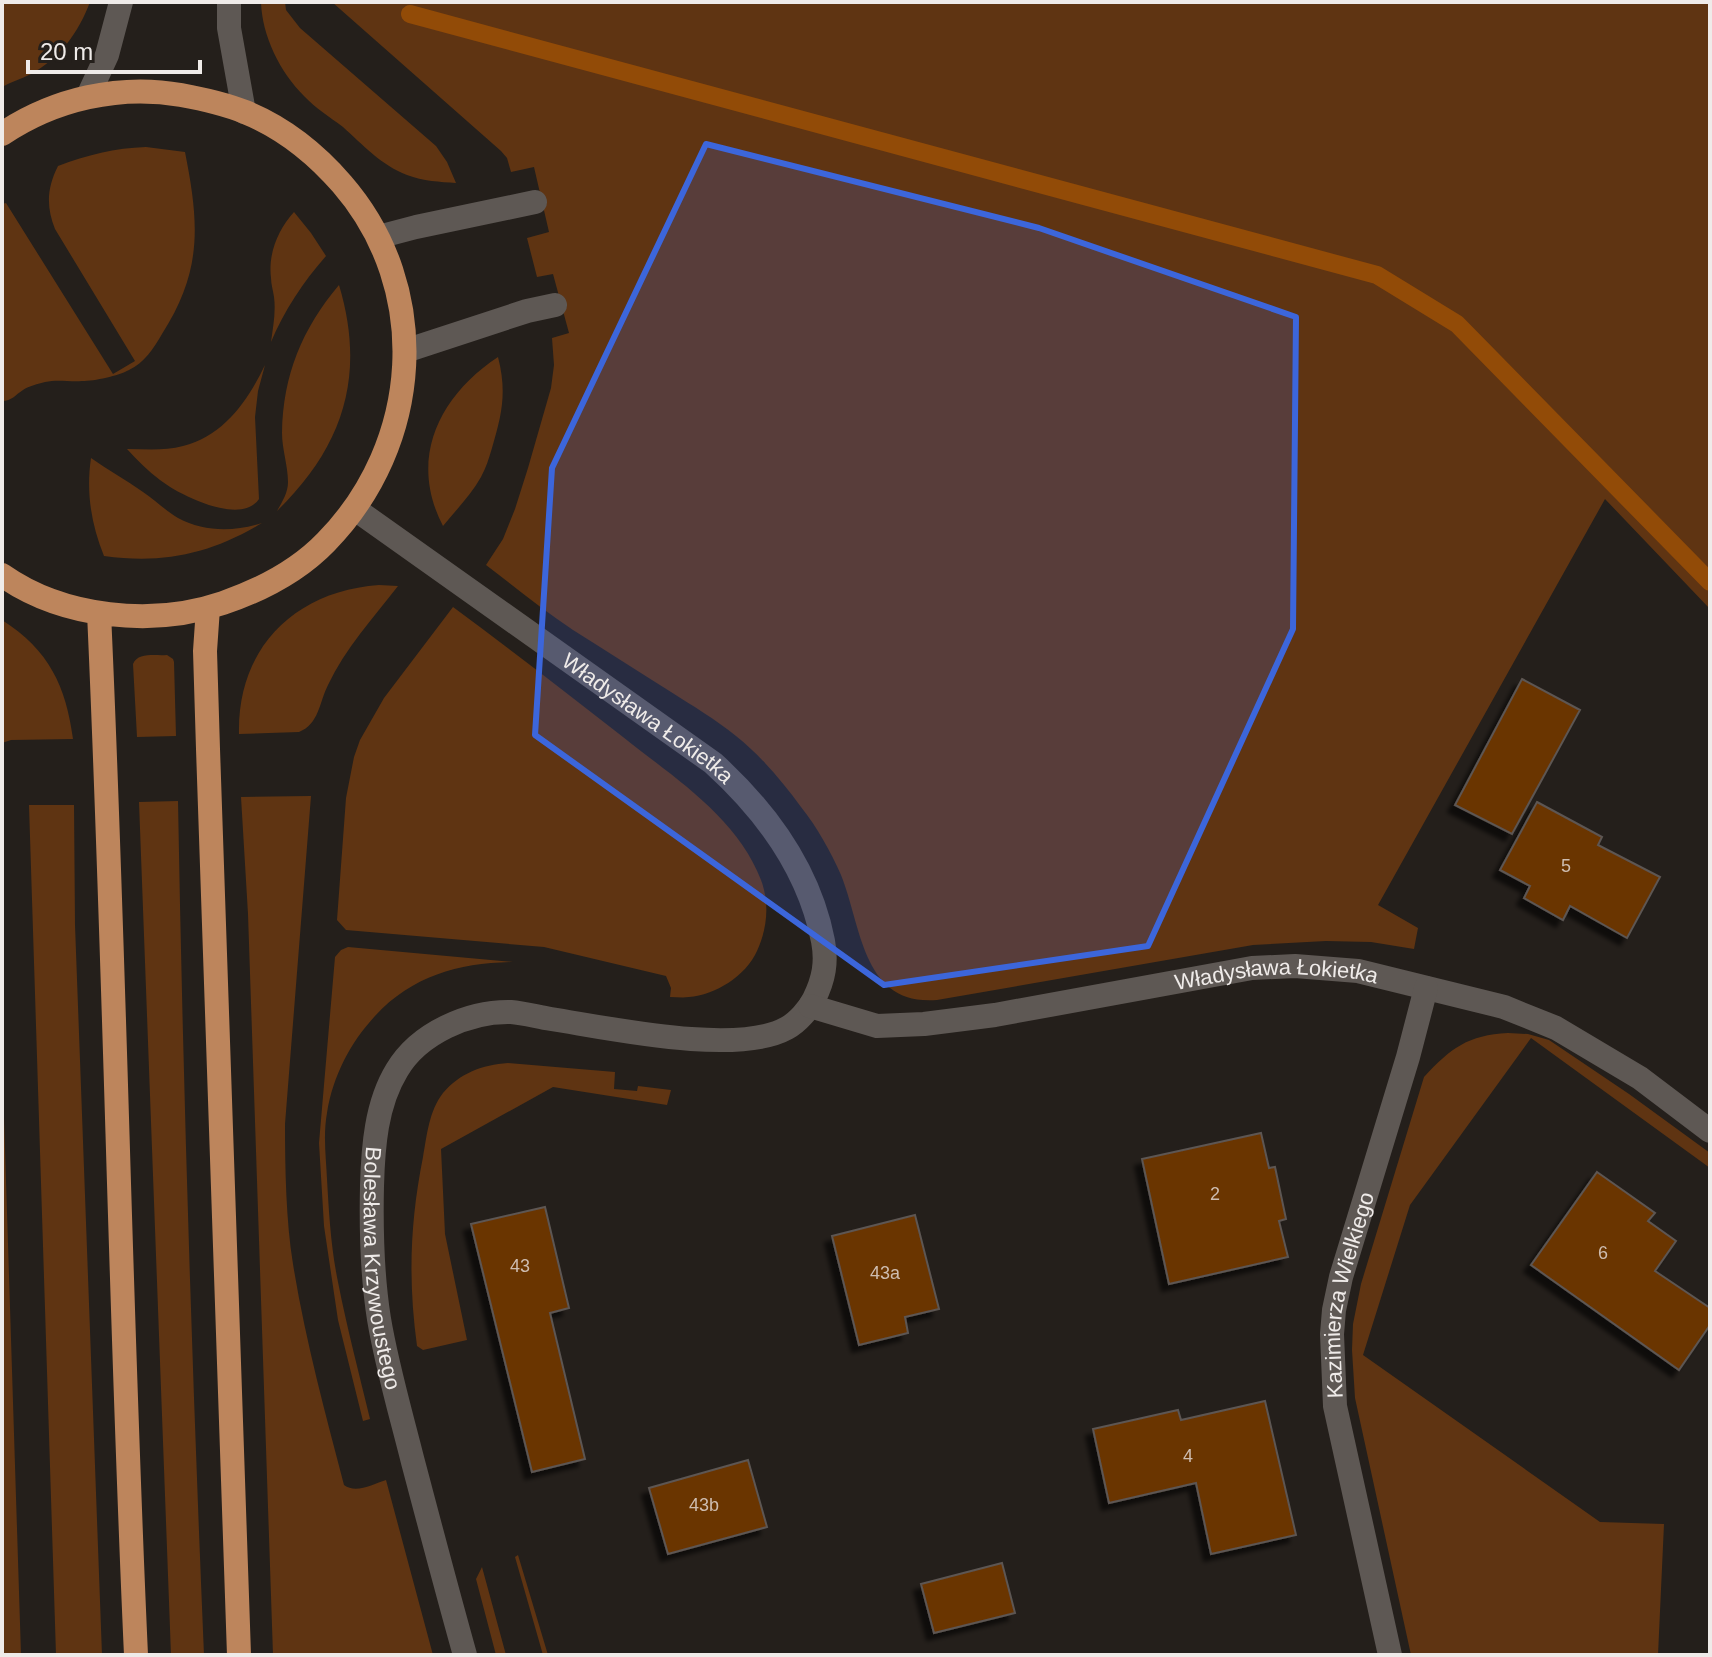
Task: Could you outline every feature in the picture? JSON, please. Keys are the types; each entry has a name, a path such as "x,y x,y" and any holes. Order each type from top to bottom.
{"main road":[{"path":"2,134 61,105 88,96 127,91 208,100 260,119 297,142 329,169 356,201 378,237 392,274 402,312 405,351 403,393 393,434 377,473 355,509 325,543 290,571 250,593 208,608 153,616 99,613 52,601 2,575"},
{"path":"208,608 205,651 239,1655"},
{"path":"99,613 136,1655"}],"street":[{"path":"88,96 107,55 121,2"},
{"path":"229,2 229,28 244,112"},
{"path":"378,237 535,202"},
{"path":"405,351 527,311 555,305"},
{"name":"Władysława Łokietka","path":"355,509 713,763 754,803 791,856 808,889 825,950 822,983 810,1006 790,1027 751,1039 665,1036"},
{"name":"Władysława Łokietka","path":"810,1006 877,1026 924,1024 995,1015 1252,968 1295,966 1358,971 1504,1007 1556,1028 1640,1078 1710,1131"},
{"name":"Kazimierza Wielkiego","path":"1390,1655 1335,1406 1332,1334 1341,1277 1426,988"},
{"name":"Bolesława Krzywoustego","path":"465,1655 404,1426 379,1317 371,1226 373,1153 380,1109 397,1069 417,1046 445,1027 476,1016 510,1012 665,1036"}],"highlighted area":[{"path":"706,144 1039,228 1296,317 1293,629 1148,946 884,985 535,735 552,468"}],"shaded area":[{"path":"2,2 90,2 74,34 59,53 31,74 2,87"},
{"path":"261,2 285,2 286,10 300,28 436,146 456,183 419,179 389,166 308,100 287,76 274,53 265,28"},
{"path":"332,2 1710,2 1710,609 1605,499 1378,905 1418,928 1414,949 1371,942 1253,945 937,1000 912,998 893,990 879,977 869,959 841,875 823,840 794,797 763,760 720,724 573,630 486,565 503,539 528,468 551,388 554,365 552,338 569,333 553,274 537,277 527,238 549,232 534,167 511,172 507,158 501,151"},
{"path":"146,147 185,152 190,178 194,246 185,289 175,311 152,350 129,370 93,380 45,382 2,401 2,204 6,203 113,374 135,361 55,229 50,213 50,190 58,166 101,153"},
{"path":"294,212 326,256 295,297 271,342 275,308 271,260 279,234"},
{"path":"339,285 350,349 349,379 343,407 319,461 277,511 288,486 282,433 291,372 305,336"},
{"path":"498,357 502,403 489,459 477,484 443,526 433,501 429,477 429,453 435,431 460,390"},
{"path":"265,365 255,417 259,499 250,507 225,509 195,500 160,480 127,449 176,448 211,434 233,415"},
{"path":"91,458 188,523 219,529 262,523 224,542 186,554 147,559 104,556 91,508"},
{"path":"379,585 398,586 343,659 311,724 299,732 239,734 241,703 248,675 260,651 277,630 297,612 321,599"},
{"path":"453,607 682,783 736,837 761,880 766,907 765,925 757,951 729,983 699,995 670,997 671,988 666,976 544,947 346,930 337,920 346,798 360,740 384,698"},
{"path":"2,620 32,644 52,671 66,702 73,739 11,740 2,743"},
{"path":"167,655 174,662 176,736 137,737 133,664 143,656"},
{"path":"311,796 285,1124 286,1194 291,1247 309,1348 344,1485 354,1489 386,1480 433,1655 273,1655 248,914 241,797"},
{"path":"178,801 188,1228 204,1655 171,1655 139,802"},
{"path":"29,805 74,805 75,925 102,1655 56,1655"},
{"path":"348,947 513,962 456,969 405,990 375,1016 358,1037 334,1086 325,1138 331,1231 342,1299 370,1419 363,1421 338,1320 324,1226 319,1143 335,957"},
{"path":"1508,1033 1549,1040 1710,1153 1710,1168 1531,1038 1410,1205 1363,1355 1600,1522 1664,1524 1658,1655 1411,1655 1355,1398 1353,1324 1361,1284 1424,1077 1461,1045 1482,1037"},
{"path":"2,1054 21,1655 2,1655"},
{"path":"508,1063 615,1072 614,1089 637,1091 638,1086 671,1090 667,1105 553,1087 441,1149 445,1234 467,1340 423,1350 417,1346 414,1322 412,1251 419,1181 432,1115 443,1093 464,1075 480,1068"},
{"path":"518,1555 548,1655 543,1655 515,1557"},
{"path":"482,1567 506,1655 496,1655 476,1579"}],"building":[{"path":"1522,679 1580,710 1512,834 1455,805"},
{"path":"1537,802 1602,837 1598,845 1660,877 1627,938 1570,906 1563,920 1524,898 1530,886 1500,870"},
{"path":"1261,1133 1269,1168 1275,1167 1286,1219 1279,1221 1288,1257 1169,1284 1142,1159"},
{"path":"1597,1172 1655,1213 1648,1221 1676,1241 1655,1271 1710,1308 1710,1325 1679,1370 1531,1265"},
{"path":"545,1207 569,1308 550,1313 585,1459 532,1472 471,1224"},
{"path":"915,1215 939,1309 905,1317 908,1333 859,1345 832,1236"},
{"path":"1265,1401 1296,1535 1211,1554 1196,1483 1109,1503 1093,1429 1178,1410 1181,1420"},
{"path":"748,1460 767,1527 668,1554 649,1488"},
{"path":"1002,1563 1015,1613 934,1633 921,1584"}],"waterway":[{"path":"410,14 1377,275 1457,324 1710,582"}]}
